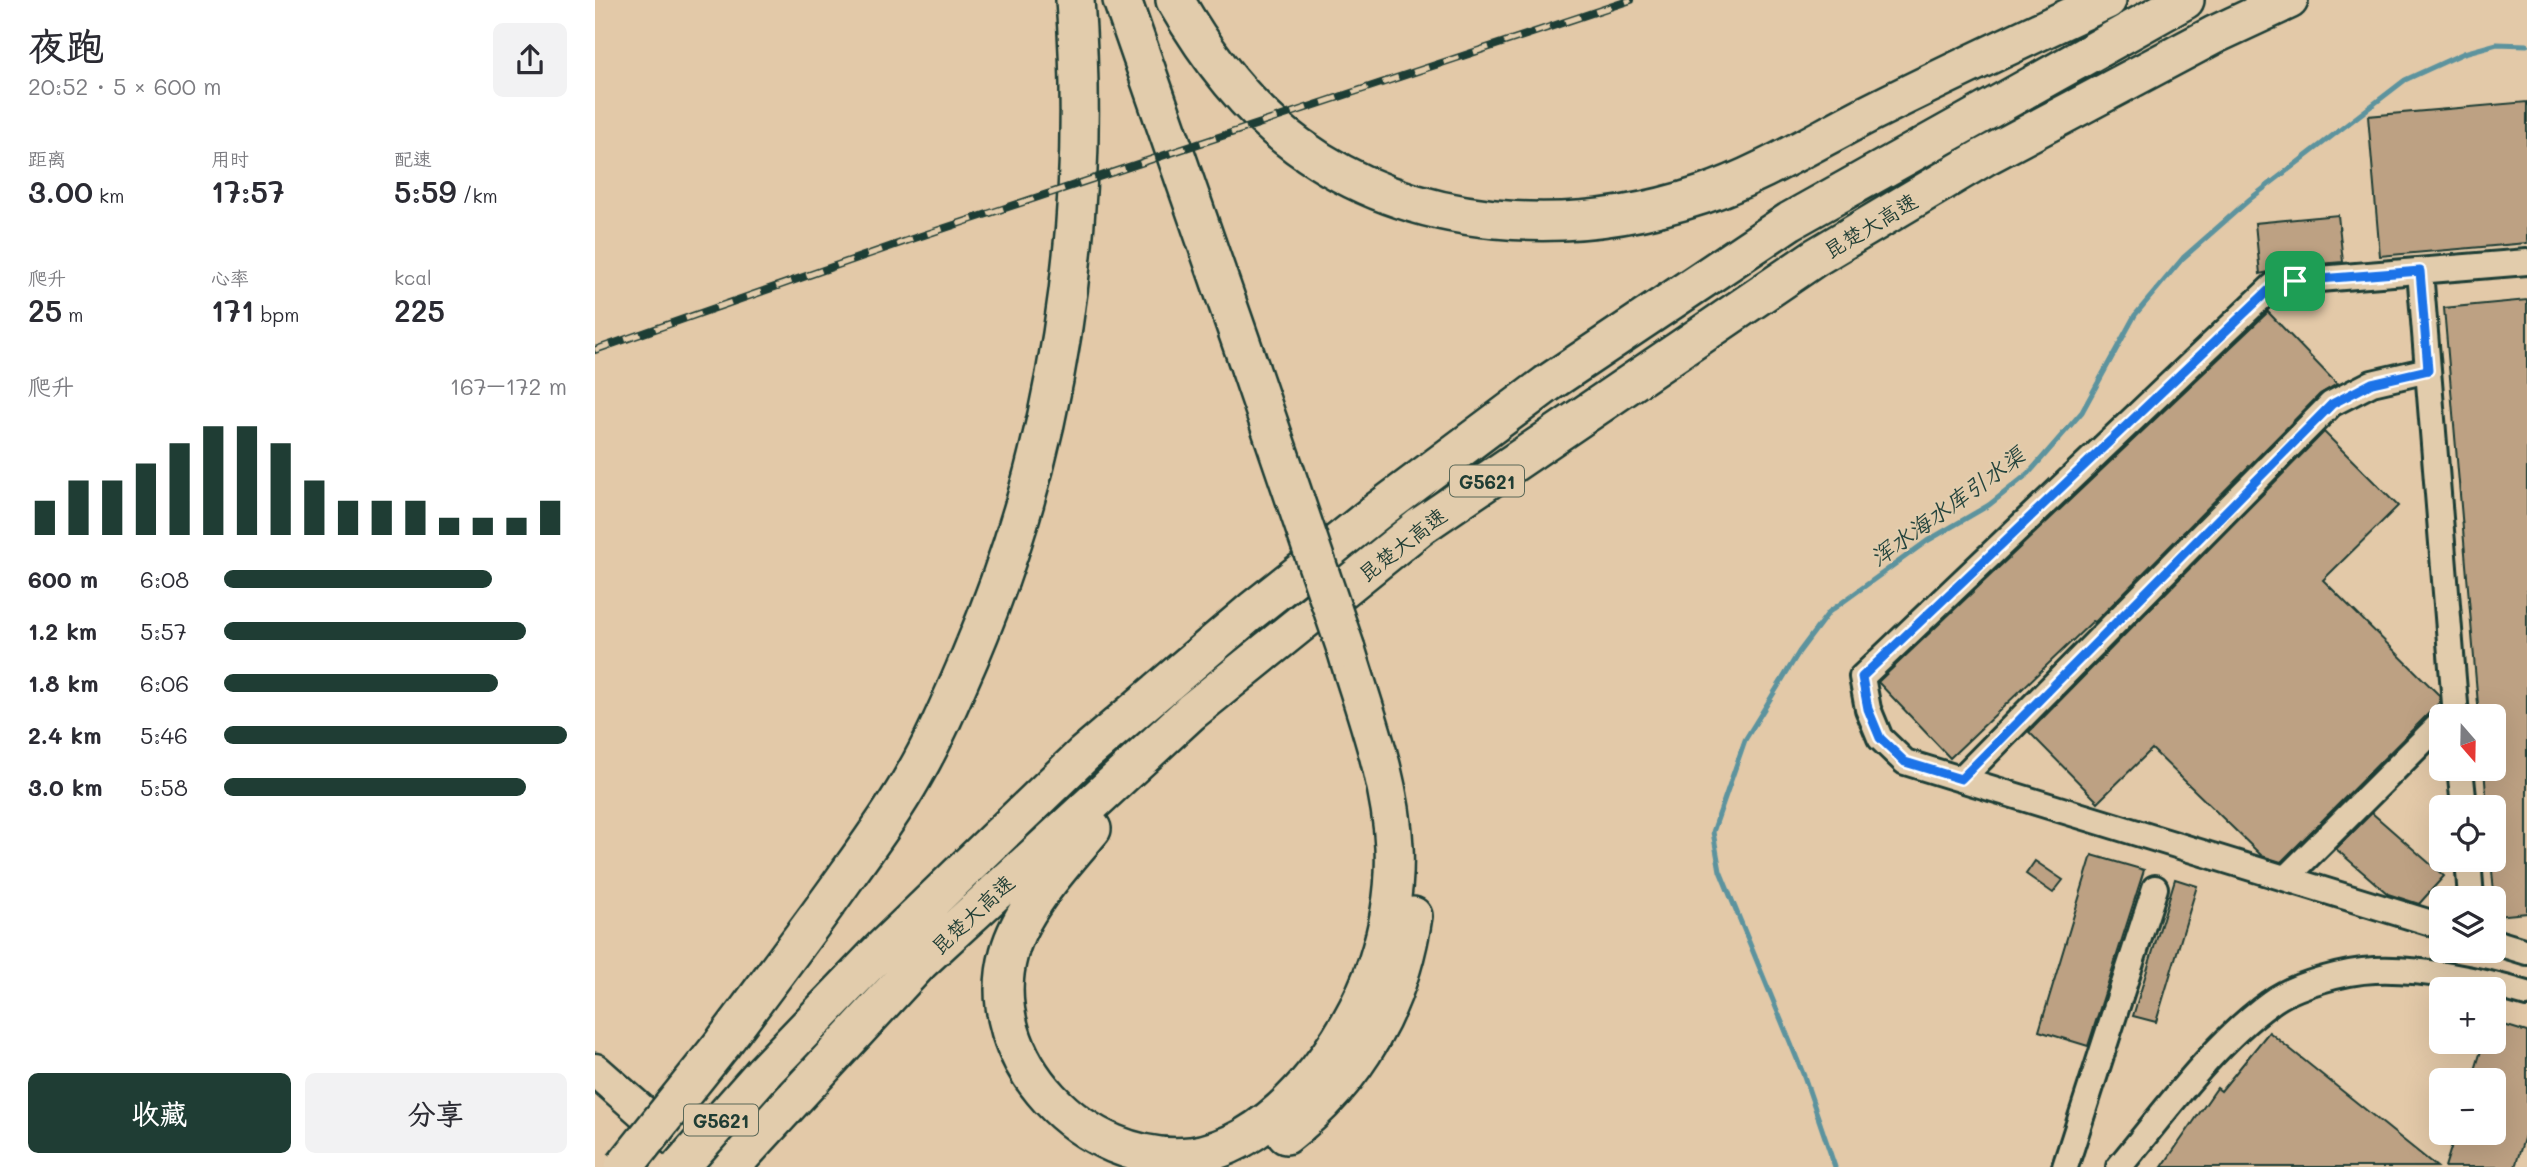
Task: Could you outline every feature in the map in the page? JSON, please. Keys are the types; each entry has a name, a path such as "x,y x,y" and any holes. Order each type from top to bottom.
{"highway":[{"path":"624,1167 723,1043 869,845 914,775 953,697 986,620 1013,545 1035,471 1064,330 1072,262 1080,139 1075,0"},
{"path":"1122,0 1261,363"},
{"path":"1149,0 1261,363 1355,642 1393,721 1412,801 1416,876 1414,904 1405,956 1378,1029 1336,1090 1307,1119 1239,1167"},
{"path":"1175,0 1193,31 1226,77 1261,115 1297,146 1335,171 1374,190 1413,204 1451,213 1526,221 1561,221 1623,214 1706,194 1766,167 1948,74 2106,0"},
{"name":"昆楚大高速","path":"680,1167 763,1073 884,947 1083,755 1253,610 1380,509 1547,384 1790,221 2185,0"},
{"name":"昆楚大高速","path":"731,1167 788,1102 920,962 1191,712 1421,526 1816,257 1984,157 2214,35 2289,0"},
{"path":"1191,712 1064,863 1028,911 1016,932 1005,975 1004,997 1013,1041 1048,1099 1065,1115 1102,1141 1135,1153 1169,1158 1216,1150 1264,1124 1288,1103 1328,1056 1344,1033 1368,987 1391,901 1393,833 1355,642"}],"main road":[{"path":"599,1082 705,1167"}],"street":[{"path":"2429,922 1905,762 1880,738 1868,709 1862,677 2273,286 2295,281 2527,262"},
{"path":"2420,271 2449,704"},
{"path":"1961,779 2332,404 2372,383 2428,370"},
{"path":"2286,878 2429,737"},
{"path":"2064,1167 2155,888"},
{"path":"2506,946 2527,952"},
{"path":"2119,1167 2234,1032 2272,1001 2314,981 2374,970 2433,974 2498,985 2527,995"}],"building":[{"path":"2527,102 2527,243 2380,256 2368,116"},
{"path":"2338,215 2343,262 2294,266 2260,274 2255,223"},
{"path":"2527,300 2527,913 2506,915 2506,886 2493,886 2492,872 2506,872 2506,795 2486,795 2485,781 2506,781 2506,704 2478,704 2444,308"},
{"path":"2268,312 2337,384 2320,394 2095,622 1950,758 1878,682"},
{"path":"2324,432 2398,506 2323,580 2439,695 2440,702 2429,704 2429,713 2281,862 2262,856 2152,749 2098,802 2029,732"},
{"path":"2372,813 2429,863 2429,872 2439,872 2444,876 2435,886 2429,886 2429,893 2419,904 2388,894 2336,849"},
{"path":"2092,855 2144,870 2088,1046 2039,1031"},
{"path":"2035,861 2063,880 2053,893 2026,874"},
{"path":"2175,879 2197,886 2156,1022 2133,1016"},
{"path":"2506,1026 2527,1032 2527,1129 2515,1167 2445,1167 2452,1145 2506,1145 2506,1068 2476,1068 2480,1054 2506,1054"},
{"path":"2269,1032 2437,1167 2162,1167 2217,1088 2221,1091"}],"waterway":[{"name":"浑水海水库引水渠","path":"1835,1167 1804,1076 1720,871 1713,832 1745,740 1799,652 1829,612 1927,541 1989,505 2029,473 2082,412 2135,315 2183,258 2250,199 2405,80 2464,53 2497,44 2527,45"}],"railway":[{"path":"595,350 912,239 1631,0"}],"route":[{"path":"2420,271 2428,370 2372,383 2332,404 1961,779 1905,762 1880,738 1868,709 1862,677 2273,286 2295,281 2420,271"}]}
